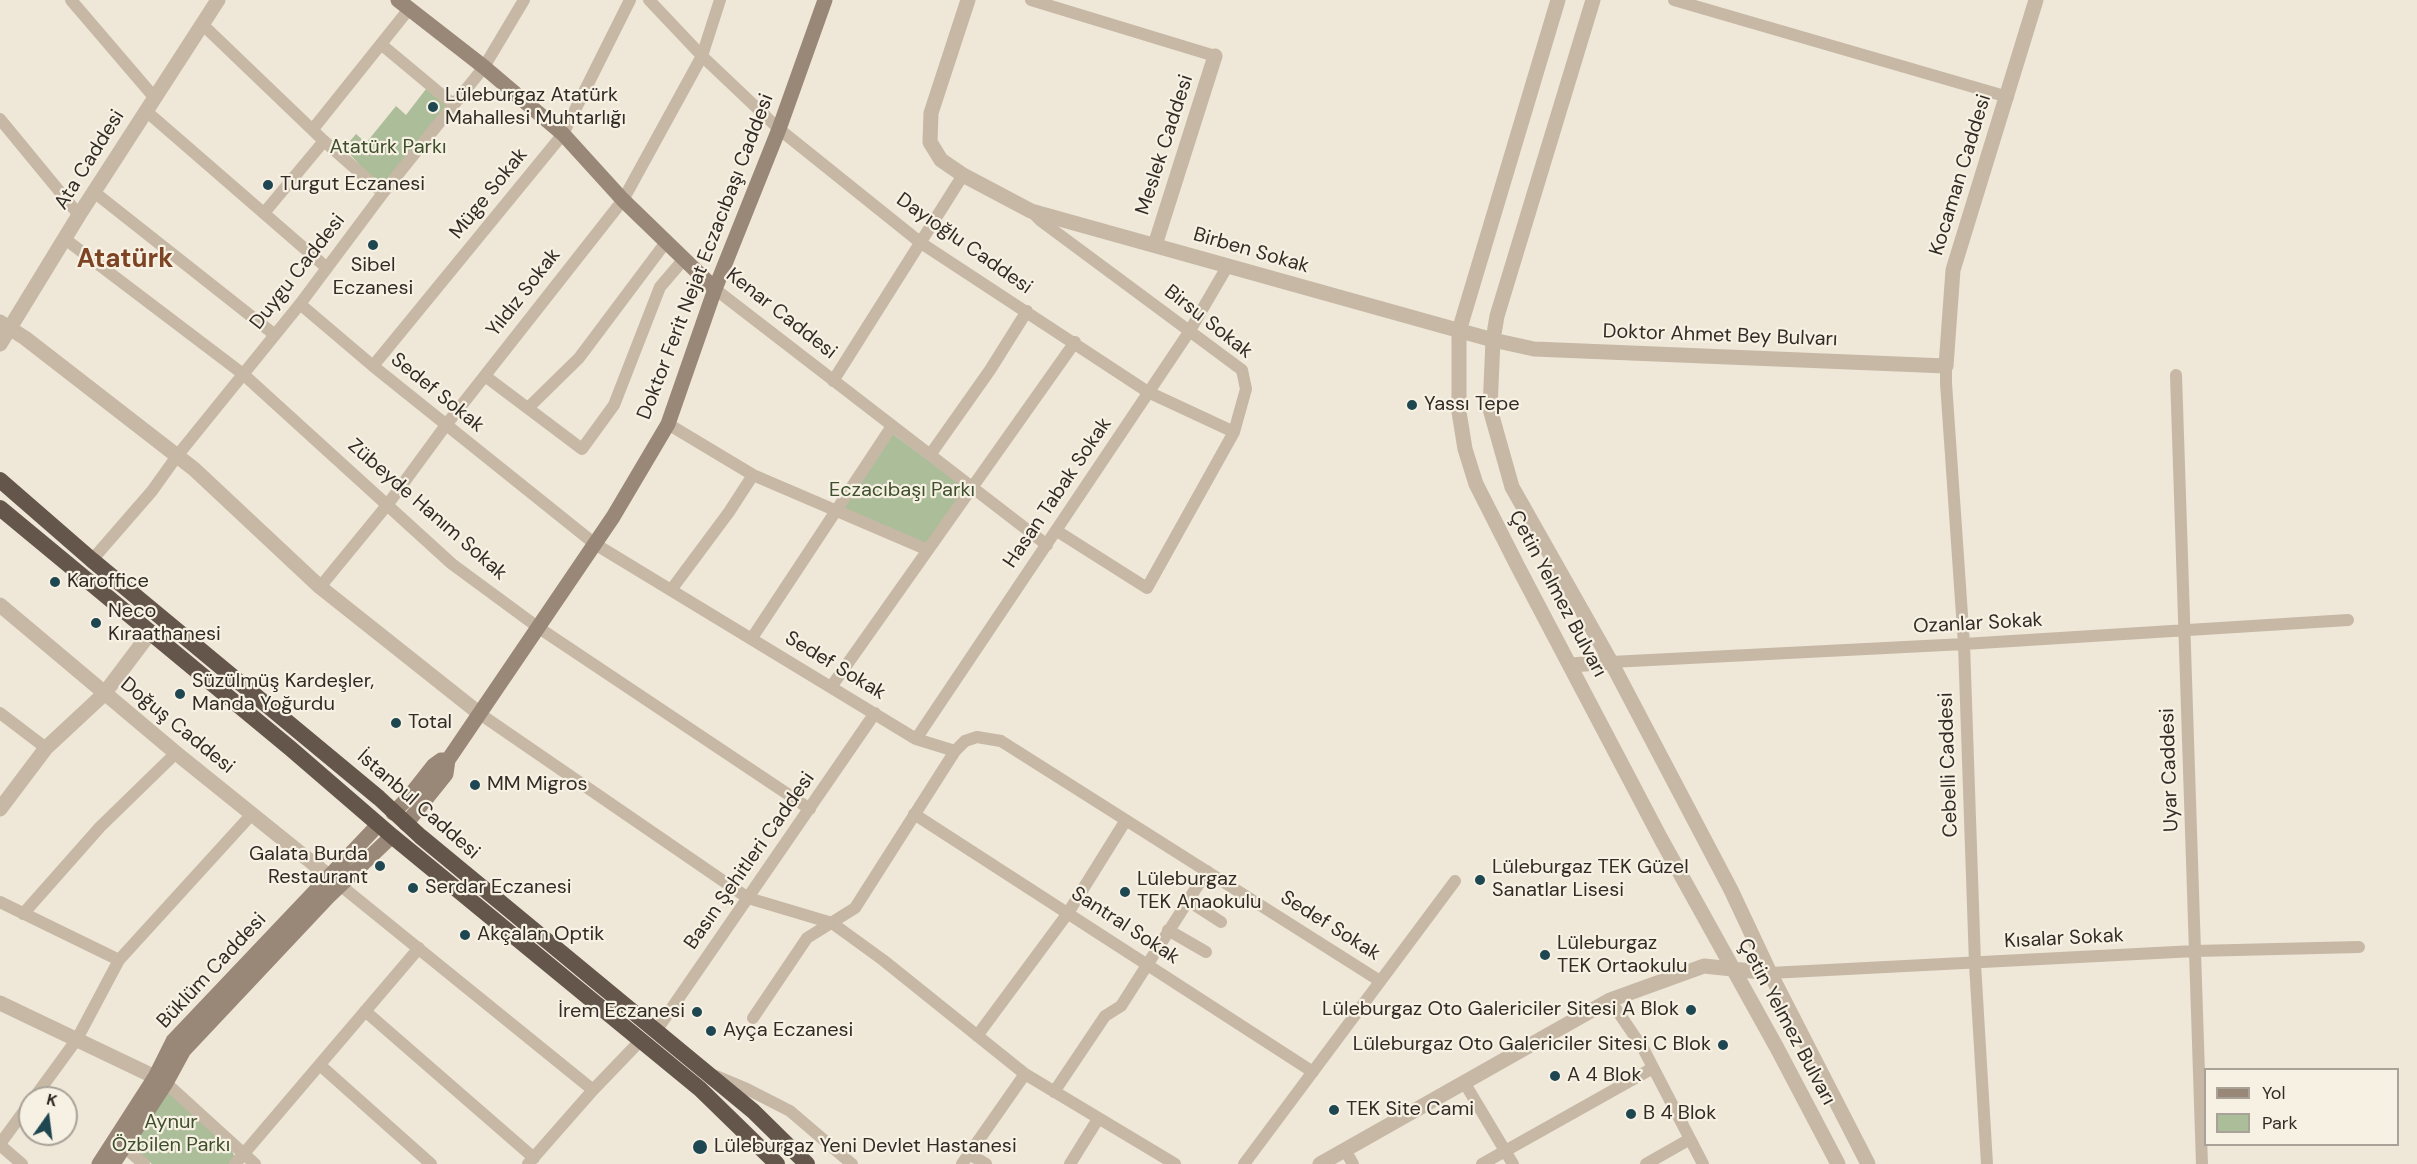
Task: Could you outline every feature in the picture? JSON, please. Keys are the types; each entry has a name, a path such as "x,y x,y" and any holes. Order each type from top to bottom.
{"highway":[{"name":"İstanbul Caddesi","path":"0,480 92,560 330,757 399,818 753,1111 807,1164"},
{"name":"İstanbul Caddesi","path":"0,508 284,743 378,825 700,1089 777,1164"},
{"path":"378,825 399,818"},
{"path":"392,836 399,818"}],"main road":[{"name":"Doktor Ferit Nejat Eczacıbaşı Caddesi","path":"399,818 408,798 434,765 441,760 448,760 539,628 595,544 668,424 715,289 779,129 825,0"},
{"name":"Kenar Caddesi","path":"404,4 484,67 563,134 623,200 715,289"},
{"name":"Büklüm Caddesi","path":"335,881 378,825"},
{"name":"Büklüm Caddesi","path":"113,1164 161,1080 173,1041 335,881 392,836"},
{"name":"Büklüm Caddesi","path":"99,1164 161,1080"}],"street":[{"path":"71,0 154,97"},
{"name":"Ata Caddesi","path":"0,344 5,325 65,239 218,0"},
{"name":"Duygu Caddesi","path":"92,560 152,491 177,456 300,304 383,194 484,67 524,0"},
{"name":"Müge Sokak","path":"373,366 563,134 630,0"},
{"name":"Dayıoğlu Caddesi","path":"649,0 702,56 779,129 921,243 1148,392 1234,432"},
{"name":"Yıldız Sokak","path":"320,587 388,504 446,425 623,200 702,56 720,0"},
{"name":"Birsu Sokak","path":"968,0 930,113 930,142 941,160 963,175 1031,211 1050,228 1242,370 1246,389 1234,432 1147,588 1057,531"},
{"path":"1031,0 1215,56"},
{"name":"Çetin Yelmez Bulvarı","path":"1558,0 1459,331 1459,412 1465,449 1476,484 1661,839 1734,969 1838,1164"},
{"name":"Çetin Yelmez Bulvarı","path":"1593,0 1513,259 1492,340 1490,409 1512,487 1611,662 1731,890 1770,973 1868,1164"},
{"path":"1674,0 2008,97"},
{"name":"Kocaman Caddesi","path":"1946,366 1953,270 2036,0"},
{"path":"313,129 381,45 404,4"},
{"path":"202,24 383,194"},
{"path":"381,45 454,105"},
{"name":"Meslek Caddesi","path":"1155,245 1215,56"},
{"path":"146,111 327,268"},
{"path":"0,119 79,215"},
{"path":"264,213 324,141"},
{"path":"833,381 963,175"},
{"path":"94,192 275,335"},
{"name":"Birben Sokak","path":"1031,211 1492,340"},
{"name":"Zübeyde Hanım Sokak","path":"65,239 243,374 452,564 539,628 810,809"},
{"path":"528,408 579,358 666,242"},
{"path":"484,376 582,448 614,405 660,287 684,259"},
{"name":"Hasan Tabak Sokak","path":"916,739 1189,332 1227,267"},
{"name":"Kenar Caddesi","path":"715,289 1047,545"},
{"name":"Sedef Sokak","path":"300,304 373,366 595,544 916,739 955,750 965,741 977,736 1001,741 1380,981"},
{"path":"930,455 990,370 1027,311"},
{"path":"5,325 194,469 320,587 480,714 748,898 832,923 883,960 1025,1074 1175,1164"},
{"name":"Doktor Ahmet Bey Bulvarı","path":"1492,340 1534,349 1946,366"},
{"path":"831,687 1075,342"},
{"name":"Cebelli Caddesi","path":"1946,366 1946,395 1964,644 1975,964 1987,1164"},
{"name":"Uyar Caddesi","path":"2176,375 2202,1164"},
{"path":"668,424 753,475 928,550"},
{"path":"752,639 892,426"},
{"path":"671,590 729,512 753,475"},
{"name":"Doğuş Caddesi","path":"0,605 176,753 593,1090"},
{"name":"Ozanlar Sokak","path":"1611,662 1964,644 2348,620"},
{"path":"0,809 46,748 104,693 150,633"},
{"path":"1571,664 1611,662"},
{"path":"0,712 46,748"},
{"name":"Basın Şehitleri Caddesi","path":"656,1031 875,713"},
{"path":"753,1018 807,938 855,908 955,750"},
{"path":"23,914 100,827 176,753"},
{"path":"43,1086 76,1039 119,960 252,814"},
{"name":"Santral Sokak","path":"914,814 1313,1072"},
{"path":"977,1036 1068,913 1126,820"},
{"path":"1054,1092 1105,1016 1121,1006 1207,871"},
{"path":"1244,1164 1455,880"},
{"path":"1187,900 1221,921"},
{"path":"0,902 119,960"},
{"path":"1168,930 1206,952"},
{"name":"Kısalar Sokak","path":"1770,973 2195,951 2359,947"},
{"path":"236,1164 419,948"},
{"path":"1320,1164 1610,1000 1704,966 1770,973"},
{"path":"1610,1000 1653,1068 1703,1164"},
{"path":"0,1003 161,1080 255,1164"},
{"path":"365,1011 531,1161 593,1090 641,1040"},
{"path":"321,1066 431,1164"},
{"path":"1482,1164 1653,1068"},
{"path":"706,1073 747,1089 789,1111 852,1164"},
{"path":"986,1164 966,1159 1025,1074"},
{"path":"1464,1082 1513,1164"},
{"path":"18,1119 0,1144 22,1164"},
{"path":"1070,1164 1098,1119"},
{"path":"1646,1164 1690,1139"},
{"path":"124,1147 144,1164"},
{"path":"1345,1150 1353,1164"}],"green space":[{"name":"Atatürk Parkı","path":"426,89 448,106 382,189 344,148 356,134 366,143 396,106 406,115"},
{"name":"Eczacıbaşı Parkı","path":"893,434 968,490 927,545 841,508"},
{"name":"Aynur Özbilen Parkı","path":"167,1090 231,1149 235,1157 229,1164 152,1164 129,1145"}],"place":[{"name":"Lüleburgaz Atatürk Mahallesi Muhtarlığı","path":"433,107"},
{"name":"Turgut Eczanesi","path":"268,185"},
{"name":"Sibel Eczanesi","path":"373,245"},
{"name":"Yassı Tepe","path":"1412,405"},
{"name":"Karoffice","path":"55,582"},
{"name":"Neco Kıraathanesi","path":"96,623"},
{"name":"Süzülmüş Kardeşler, Manda Yoğurdu","path":"180,694"},
{"name":"Total","path":"396,723"},
{"name":"MM Migros","path":"475,785"},
{"name":"Galata Burda Restaurant","path":"380,866"},
{"name":"Lüleburgaz TEK Güzel Sanatlar Lisesi","path":"1480,880"},
{"name":"Serdar Eczanesi","path":"413,888"},
{"name":"Lüleburgaz TEK Anaokulu","path":"1125,892"},
{"name":"Akçalan Optik","path":"465,935"},
{"name":"Lüleburgaz TEK Ortaokulu","path":"1545,955"},
{"name":"Lüleburgaz Oto Galericiler Sitesi A Blok","path":"1691,1010"},
{"name":"İrem Eczanesi","path":"697,1012"},
{"name":"Ayça Eczanesi","path":"711,1031"},
{"name":"Lüleburgaz Oto Galericiler Sitesi C Blok","path":"1723,1045"},
{"name":"A 4 Blok","path":"1555,1076"},
{"name":"TEK Site Cami","path":"1334,1110"},
{"name":"B 4 Blok","path":"1631,1114"},
{"name":"Lüleburgaz Yeni Devlet Hastanesi","path":"700,1147"}],"district":[{"name":"Atatürk","path":"125,260"}]}
